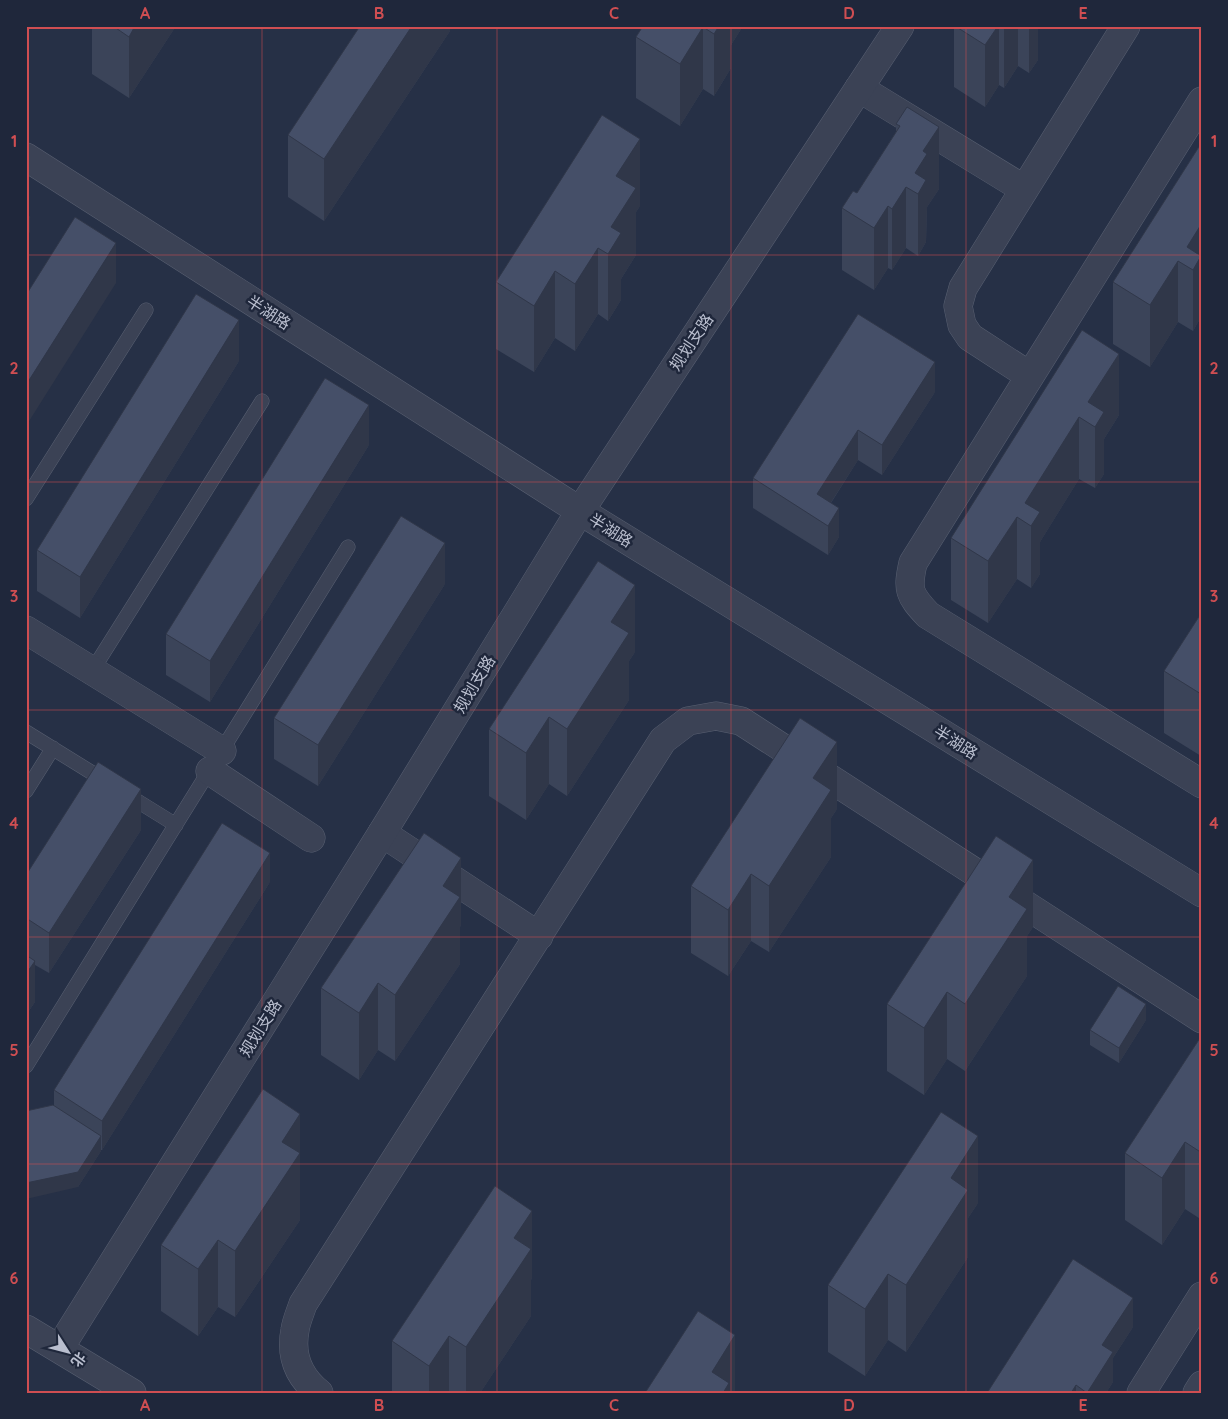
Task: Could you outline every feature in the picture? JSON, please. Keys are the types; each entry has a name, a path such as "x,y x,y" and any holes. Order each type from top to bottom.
{"street":[{"name":"规划支路","path":"59,1349 382,833 580,511 900,26"},
{"path":"1030,376 970,337 962,324 958,306 963,288 1126,26"},
{"path":"859,88 1024,189"},
{"path":"1202,101 913,563 909,583 915,601 928,614 1202,784"},
{"name":"半湖路","path":"26,157 580,511 1202,893"},
{"path":"26,630 92,671 216,761 311,838"},
{"path":"319,1393 301,1374 294,1353 294,1331 303,1304 663,740 688,721 716,716 741,721 1202,1019"},
{"path":"382,833 539,936"},
{"path":"1141,1393 1202,1296"},
{"path":"26,1329 132,1393"},
{"path":"1197,1393 1202,1385"}],"lane":[{"path":"26,498 146,310"},
{"path":"92,671 262,401"},
{"path":"26,1066 348,547"},
{"path":"26,732 176,825"},
{"path":"26,791 52,748"}],"building":[{"path":"113,26 135,26 129,37"},
{"path":"360,26 412,26 324,159 288,135"},
{"path":"643,26 719,26 714,34 703,27 680,64 636,37"},
{"path":"955,26 998,26 985,45"},
{"path":"907,107 939,127 923,151 927,154 915,173 926,180 918,194 906,187 892,209 888,206 874,228 842,208 853,191 857,193 900,126 896,124"},
{"path":"602,115 640,139 616,176 636,188 611,227 621,233 608,254 598,248 575,284 555,271 534,306 496,282"},
{"path":"1202,142 1202,223 1187,247 1201,256 1193,270 1178,261 1150,305 1113,282"},
{"path":"26,215 30,217 26,223"},
{"path":"75,217 116,243 26,385 26,295"},
{"path":"196,294 239,320 80,577 37,550"},
{"path":"858,314 935,362 882,445 858,430 817,494 839,508 828,526 753,478"},
{"path":"1082,330 1119,354 1088,402 1104,412 1095,427 1079,417 1025,503 1040,512 1031,526 1017,517 988,561 951,538"},
{"path":"325,378 369,405 210,661 166,634"},
{"path":"401,516 445,543 318,745 274,718"},
{"path":"598,561 635,585 611,622 629,633 567,729 549,717 526,753 489,729"},
{"path":"1202,612 1202,693 1201,694 1164,671"},
{"path":"800,718 837,742 813,778 831,790 769,886 751,874 728,910 691,886"},
{"path":"98,762 141,789 49,933 26,918 26,875"},
{"path":"222,823 270,853 102,1121 54,1090"},
{"path":"424,833 461,858 443,886 460,897 395,995 378,983 359,1013 321,988"},
{"path":"996,836 1033,860 1009,897 1027,909 965,1004 947,992 924,1028 887,1004"},
{"path":"26,955 35,961 26,974"},
{"path":"1118,986 1146,1004 1119,1048 1090,1030"},
{"path":"1202,1035 1202,1153 1185,1142 1162,1178 1125,1153"},
{"path":"263,1089 300,1114 282,1142 300,1153 235,1251 218,1240 198,1269 161,1245"},
{"path":"53,1105 101,1136 78,1172 26,1183 26,1111"},
{"path":"941,1112 978,1136 951,1178 968,1190 906,1285 888,1274 865,1309 828,1285"},
{"path":"495,1186 532,1211 514,1238 531,1249 466,1347 449,1336 429,1366 392,1341"},
{"path":"1073,1259 1133,1298 1102,1345 1113,1352 1087,1393 1076,1385 1071,1393 987,1393"},
{"path":"698,1311 735,1335 712,1372 729,1383 723,1393 645,1393"}]}
